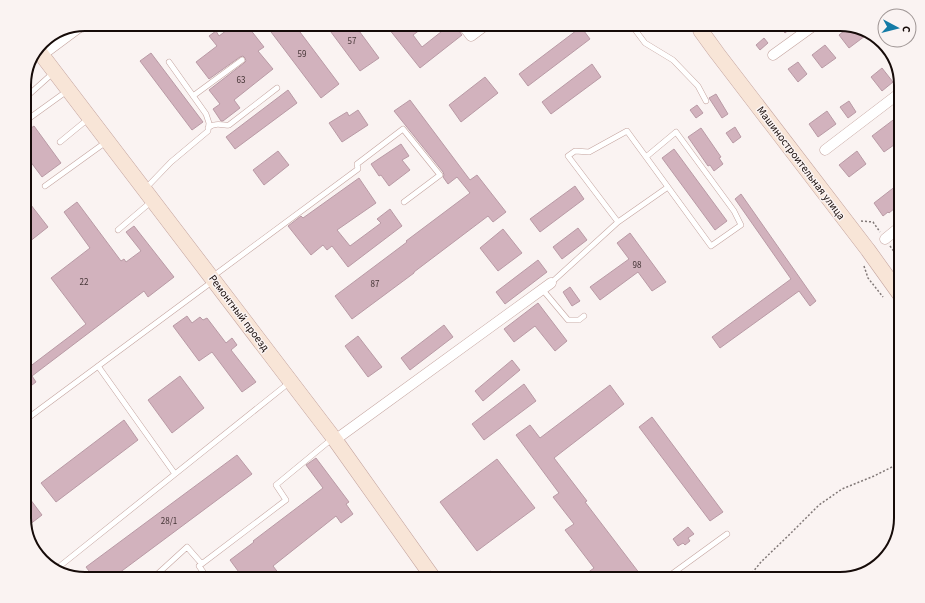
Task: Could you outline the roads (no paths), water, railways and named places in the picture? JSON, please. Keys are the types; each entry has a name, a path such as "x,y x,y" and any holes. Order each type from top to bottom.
{"street":[{"path":"467,31 471,36 478,31"},
{"name":"Машиностроительная улица","path":"700,31 868,250 894,286"},
{"path":"773,56 807,31"},
{"path":"43,51 70,33"},
{"name":"Ремонтный проезд","path":"41,54 291,381 429,572"},
{"path":"825,150 894,97"},
{"path":"885,239 894,232"},
{"path":"334,439 551,283"}],"lane":[{"path":"636,31 645,43 673,60 698,86 706,101"},
{"path":"193,96 242,60"},
{"path":"118,230 149,195 171,162 208,131 209,123 206,114 169,62"},
{"path":"31,92 54,71"},
{"path":"208,128 214,125 229,125 277,88"},
{"path":"31,117 68,90"},
{"path":"60,142 90,118"},
{"path":"31,416 358,169 357,164 403,129 440,175 404,202"},
{"path":"618,222 568,156 575,150 589,152 627,131 711,246 741,225 734,211 676,132 646,157"},
{"path":"46,186 107,140"},
{"path":"551,283 618,222 668,187"},
{"path":"542,289 568,320 579,320 584,316"},
{"path":"98,366 175,474"},
{"path":"61,566 291,381"},
{"path":"203,572 198,566 286,500 276,485 334,439"},
{"path":"675,572 727,534"},
{"path":"160,572 188,547 202,563"}]}
